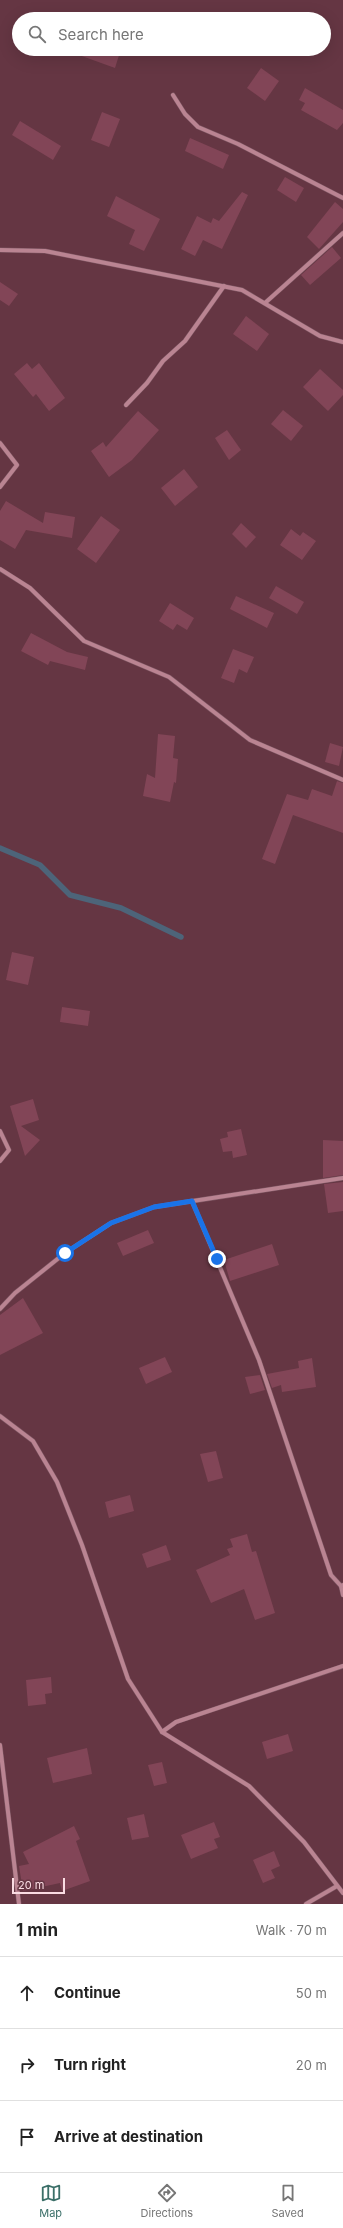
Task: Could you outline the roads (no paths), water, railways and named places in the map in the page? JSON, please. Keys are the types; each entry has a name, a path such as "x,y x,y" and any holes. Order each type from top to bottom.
{"street":[{"path":"173,95 185,114 198,127 238,144 343,198"},
{"path":"265,303 343,233"},
{"path":"0,250 45,251 242,290 320,336 343,342"},
{"path":"126,405 147,384 163,361 185,341 224,286"},
{"path":"0,444 17,465 0,487"},
{"path":"0,569 30,588 84,641 169,677 250,740 343,780"},
{"path":"0,1131 9,1150 0,1161"},
{"path":"0,1309 15,1292 65,1253 111,1223 154,1207 343,1178"},
{"path":"192,1201 259,1360 331,1575 342,1586 343,1595"},
{"path":"0,1416 33,1441 57,1482 82,1545 128,1679 162,1732 249,1786 304,1842 343,1893"},
{"path":"162,1732 176,1722 343,1666"},
{"path":"0,1745 19,1904"},
{"path":"306,1904 337,1886"}],"waterway":[{"path":"0,848 40,865 70,895 121,908 181,937"}]}
